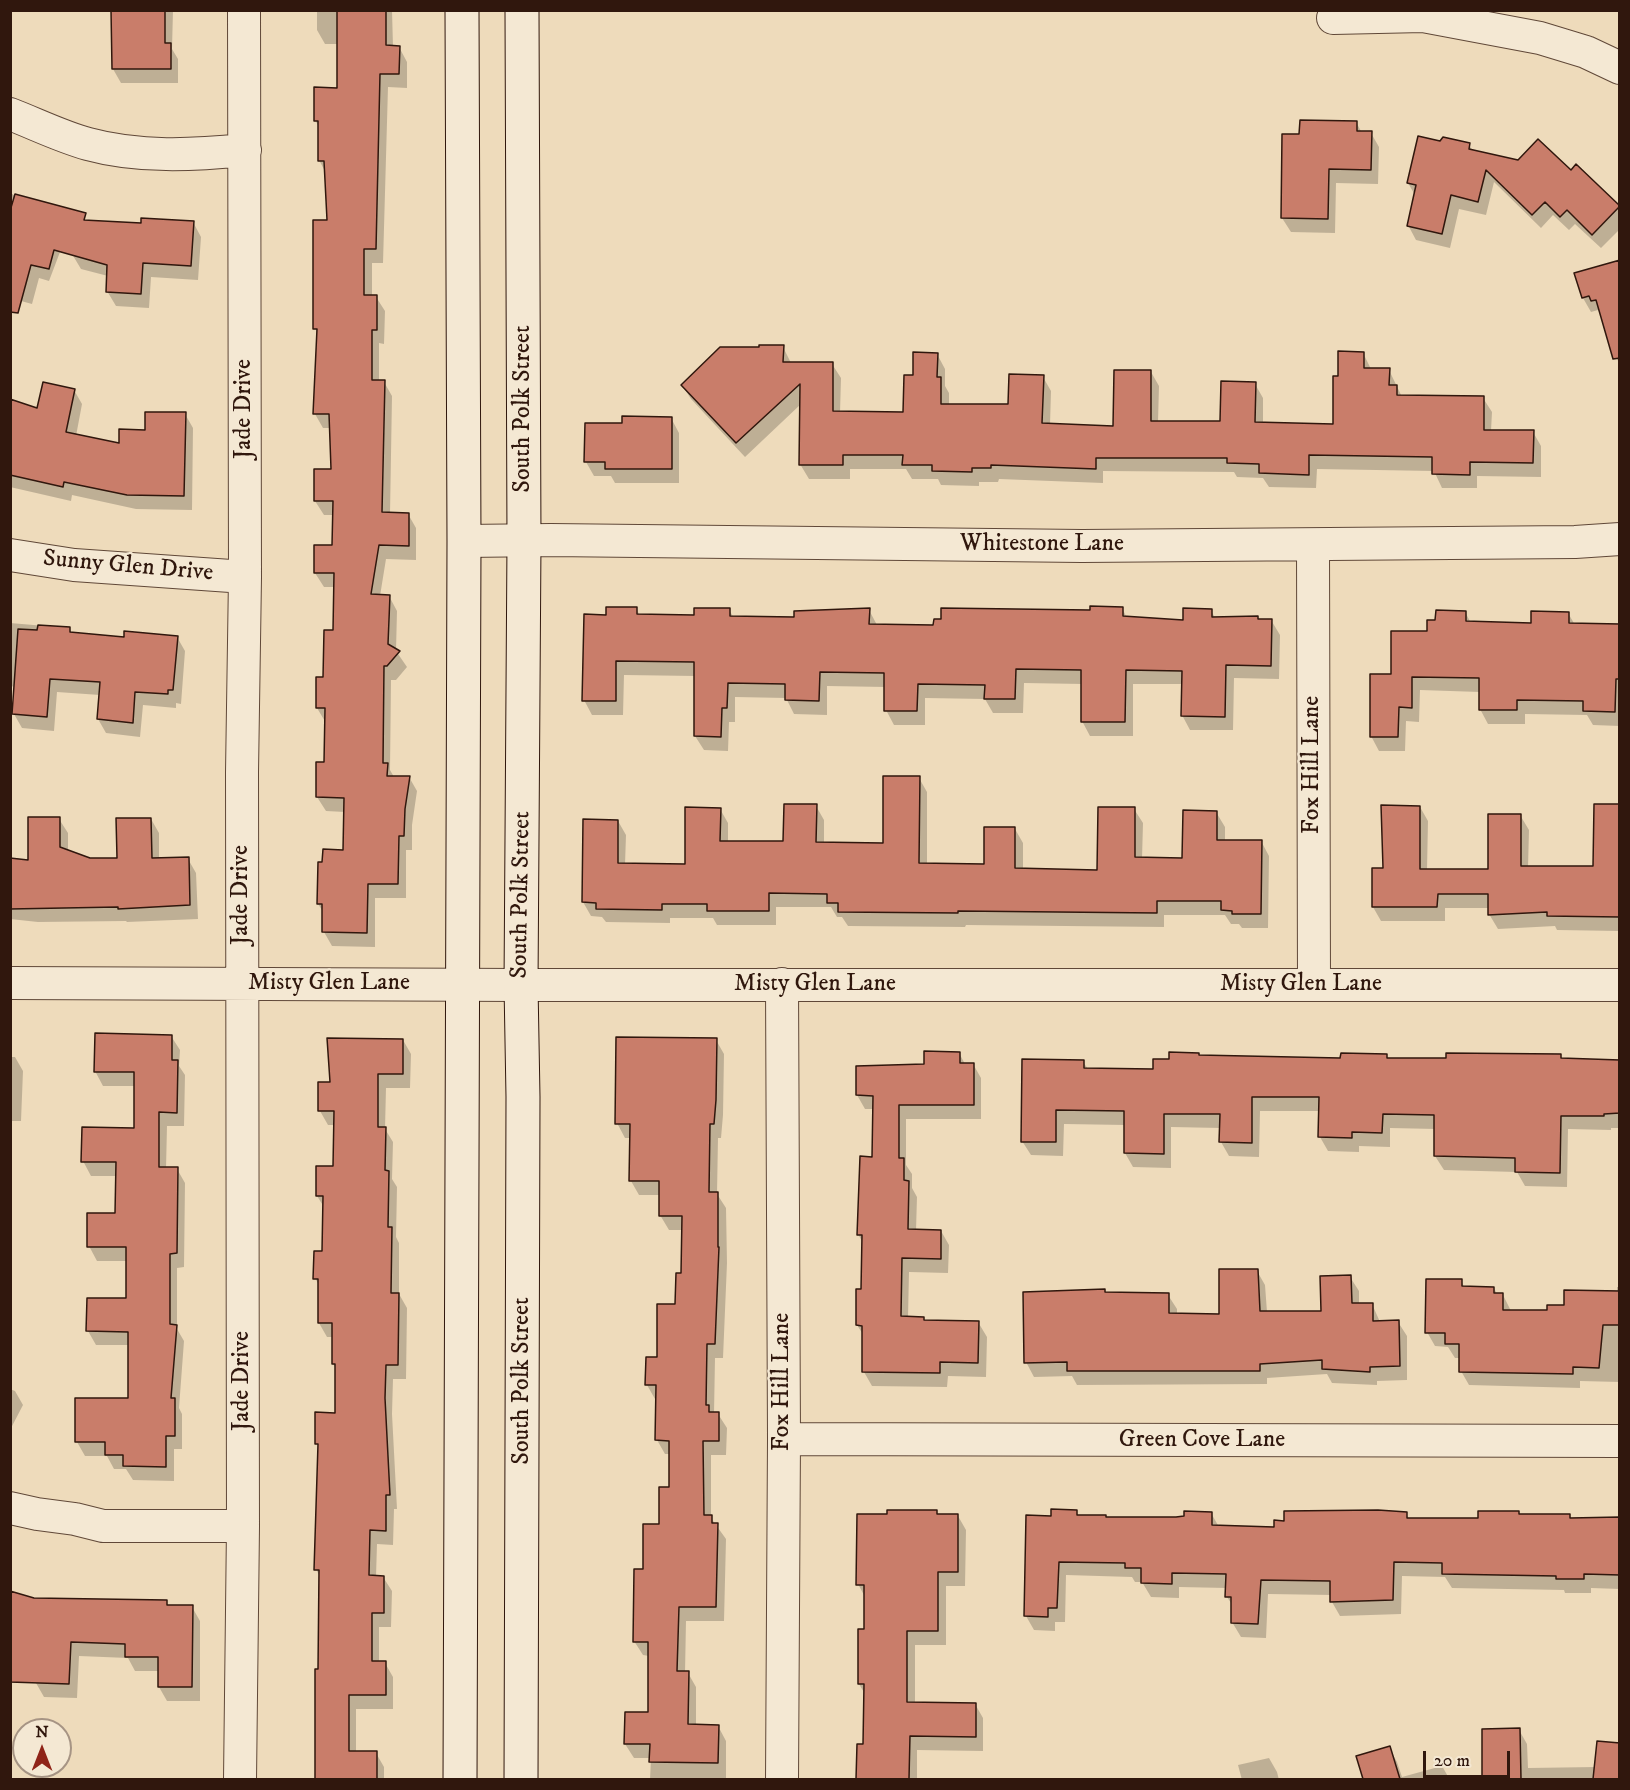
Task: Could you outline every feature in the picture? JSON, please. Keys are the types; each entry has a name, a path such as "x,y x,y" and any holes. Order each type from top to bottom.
{"main road":[{"path":"460,1779 464,541 462,10"},
{"name":"South Polk Street","path":"521,1779 524,1097 521,985 524,541 522,10"}],"street":[{"name":"Jade Drive","path":"240,1779 243,1527 242,985 246,578 244,10"},
{"path":"1333,18 1423,16 1540,38 1586,52 1620,68"},
{"path":"10,114 88,144 134,152 195,155 245,150"},
{"name":"Whitestone Lane","path":"464,541 1313,546 1575,542 1620,539"},
{"name":"Fox Hill Lane","path":"1313,546 1314,985"},
{"name":"Sunny Glen Drive","path":"10,555 74,566 246,578"},
{"name":"Misty Glen Lane","path":"10,983 1620,985"},
{"name":"Fox Hill Lane","path":"782,984 782,1779"},
{"name":"Green Cove Lane","path":"783,1439 1620,1441"},
{"path":"10,1508 75,1519 103,1527 243,1527"}],"building":[{"path":"111,10 165,10 165,43 171,43 171,69 112,69"},
{"path":"337,10 386,10 386,45 400,46 399,74 380,74 376,249 364,249 364,295 377,295 377,330 372,330 372,380 385,380 382,512 409,513 409,546 379,545 371,594 390,595 388,644 400,651 387,666 384,666 383,763 388,763 387,776 410,776 404,836 399,836 398,884 368,884 367,933 322,932 322,904 317,904 318,862 322,862 323,849 343,850 344,798 316,797 316,762 324,762 325,708 316,708 316,677 323,677 324,630 333,630 334,573 314,573 314,545 332,545 333,501 314,501 314,469 331,469 329,414 313,414 317,329 313,329 313,220 327,220 324,161 318,161 318,121 314,121 314,87 337,88"},
{"path":"1300,120 1357,121 1357,131 1372,131 1371,170 1329,169 1328,219 1281,218 1282,134 1299,134"},
{"path":"1418,136 1440,141 1443,137 1470,143 1469,149 1518,160 1538,139 1571,170 1576,164 1620,206 1592,235 1567,210 1560,217 1545,202 1532,215 1486,170 1478,202 1451,195 1442,234 1407,226 1416,185 1407,183"},
{"path":"15,194 86,213 84,220 141,223 141,218 194,221 191,266 143,263 141,294 106,292 107,265 54,250 49,269 31,265 18,313 10,312 10,211"},
{"path":"1620,260 1620,358 1613,359 1596,300 1591,301 1589,296 1582,298 1574,273"},
{"path":"759,345 784,345 783,362 833,362 833,411 903,412 904,375 913,375 913,352 938,353 937,377 941,377 941,404 1008,404 1009,374 1044,375 1042,423 1113,426 1114,370 1151,370 1151,421 1220,421 1221,381 1256,382 1255,422 1333,424 1333,376 1338,376 1338,351 1364,352 1364,368 1390,368 1389,385 1397,385 1397,395 1484,396 1484,430 1534,430 1533,463 1470,462 1470,475 1432,474 1432,457 1309,455 1309,475 1259,473 1259,464 1227,463 1227,458 1096,458 1096,469 991,465 991,468 972,468 972,472 932,471 932,465 902,465 903,455 843,455 843,465 799,465 800,384 736,443 681,385 720,347 759,347"},
{"path":"43,382 75,389 66,432 119,443 119,429 145,430 145,412 186,412 184,496 127,495 64,482 63,487 10,475 10,399 37,408"},
{"path":"622,416 672,417 672,469 605,469 605,462 584,462 585,423 622,423"},
{"path":"1090,606 1123,607 1123,616 1183,620 1183,608 1212,609 1212,617 1258,616 1258,619 1272,619 1271,666 1226,665 1225,717 1181,716 1182,671 1126,670 1125,722 1081,722 1081,670 1016,669 1015,699 984,699 985,685 918,684 917,711 884,711 884,673 820,672 819,701 785,700 785,684 728,683 727,708 722,708 721,737 694,736 694,662 616,661 616,701 582,701 584,614 606,615 606,607 637,607 637,614 694,615 694,608 730,608 730,616 794,617 794,611 870,608 869,624 933,625 934,619 941,619 941,608 1090,610"},
{"path":"1436,610 1466,611 1466,621 1531,623 1531,611 1569,612 1569,623 1620,624 1620,679 1616,679 1615,712 1583,711 1583,701 1517,700 1517,710 1479,710 1479,678 1412,677 1412,708 1399,707 1398,737 1370,737 1370,674 1391,674 1391,631 1427,631 1427,620 1435,620"},
{"path":"38,625 70,627 70,632 124,637 124,631 178,636 173,690 168,690 168,694 135,692 133,723 97,719 100,682 50,679 47,717 12,714 18,629 37,630"},
{"path":"883,776 920,776 919,863 984,864 984,827 1015,827 1015,868 1097,870 1098,807 1135,807 1135,857 1182,858 1183,810 1217,811 1217,840 1262,840 1261,914 1232,914 1232,911 1221,910 1221,901 1157,901 1157,913 838,912 838,903 827,903 827,894 769,893 769,911 707,911 707,904 662,904 662,910 596,909 596,903 582,902 583,819 618,820 618,863 685,864 685,807 721,808 720,841 783,841 784,804 817,804 816,842 883,843"},
{"path":"1594,804 1620,804 1620,917 1547,916 1547,912 1488,915 1488,894 1438,894 1437,907 1372,907 1372,868 1383,868 1381,805 1420,806 1420,869 1488,869 1488,814 1521,814 1521,866 1593,866"},
{"path":"28,817 60,817 60,847 90,858 117,858 116,818 151,818 152,858 189,857 190,905 118,909 118,907 10,909 10,858 28,860"},
{"path":"95,1033 172,1035 172,1060 178,1060 177,1113 159,1112 159,1167 178,1167 177,1253 170,1254 170,1324 177,1325 171,1398 175,1398 175,1436 166,1436 166,1467 123,1466 123,1455 105,1455 105,1442 75,1442 75,1398 128,1398 128,1332 86,1331 87,1298 126,1298 126,1247 87,1247 87,1213 115,1213 116,1162 81,1162 82,1127 134,1128 134,1072 94,1072"},
{"path":"616,1037 717,1038 716,1100 714,1124 710,1124 709,1192 718,1192 719,1247 715,1344 707,1344 706,1405 709,1405 709,1412 719,1412 719,1441 703,1441 704,1515 712,1515 712,1523 718,1523 716,1607 679,1607 677,1671 689,1671 688,1724 719,1725 718,1763 649,1762 650,1744 624,1744 625,1712 648,1712 648,1642 633,1642 634,1569 643,1569 643,1524 659,1524 659,1487 669,1487 669,1441 655,1440 656,1385 645,1385 646,1357 657,1357 657,1304 675,1304 676,1273 681,1273 682,1216 659,1216 659,1181 629,1181 630,1124 615,1124"},
{"path":"327,1038 403,1039 403,1074 378,1074 378,1127 386,1127 385,1170 389,1171 388,1227 392,1227 391,1293 399,1293 398,1365 386,1365 385,1398 390,1495 386,1495 386,1531 370,1530 369,1575 384,1576 384,1613 372,1613 372,1661 386,1661 386,1695 349,1695 349,1751 377,1751 377,1779 315,1779 315,1669 318,1669 319,1570 314,1570 318,1444 315,1444 315,1412 335,1413 332,1323 318,1323 318,1279 313,1279 314,1251 322,1251 323,1196 316,1196 316,1166 333,1166 334,1111 318,1111 318,1082 330,1082"},
{"path":"924,1051 960,1052 960,1063 974,1063 974,1105 899,1105 899,1158 904,1158 904,1180 909,1181 908,1229 941,1230 941,1259 902,1258 901,1316 924,1317 924,1320 979,1321 978,1363 940,1362 940,1373 862,1372 862,1326 856,1325 856,1289 861,1289 862,1235 857,1235 860,1156 872,1157 873,1096 856,1095 856,1066 924,1064"},
{"path":"1169,1052 1199,1053 1199,1055 1340,1058 1341,1053 1387,1054 1387,1058 1446,1058 1446,1053 1561,1054 1561,1058 1620,1060 1620,1113 1604,1114 1604,1116 1561,1116 1560,1173 1515,1172 1515,1158 1434,1156 1434,1115 1383,1114 1382,1133 1352,1132 1352,1138 1318,1137 1319,1097 1252,1097 1252,1143 1219,1142 1220,1114 1164,1114 1164,1154 1124,1153 1124,1111 1056,1110 1056,1142 1021,1142 1022,1059 1084,1060 1084,1068 1153,1069 1153,1059 1169,1059"},
{"path":"1219,1269 1258,1269 1260,1311 1321,1311 1320,1276 1351,1275 1352,1303 1373,1303 1373,1321 1399,1320 1400,1366 1370,1367 1370,1372 1322,1369 1322,1360 1260,1364 1260,1371 1067,1371 1067,1362 1024,1363 1023,1292 1105,1289 1105,1292 1169,1293 1169,1313 1219,1314"},
{"path":"1426,1279 1462,1279 1462,1286 1494,1287 1494,1293 1503,1293 1503,1310 1547,1310 1547,1305 1564,1305 1564,1290 1620,1291 1620,1325 1603,1325 1599,1368 1573,1367 1573,1374 1459,1372 1459,1344 1445,1344 1445,1333 1425,1333"},
{"path":"1051,1509 1077,1510 1077,1515 1106,1515 1106,1517 1176,1517 1184,1516 1184,1511 1212,1512 1212,1525 1274,1527 1274,1520 1284,1521 1284,1511 1378,1510 1407,1512 1407,1518 1478,1518 1478,1511 1570,1514 1570,1518 1620,1517 1620,1575 1584,1574 1584,1579 1556,1579 1556,1576 1442,1574 1442,1563 1394,1562 1393,1600 1330,1602 1330,1581 1261,1580 1258,1624 1231,1623 1231,1597 1225,1597 1226,1574 1172,1573 1172,1584 1141,1583 1141,1568 1125,1568 1125,1563 1059,1562 1057,1608 1048,1608 1048,1617 1024,1616 1026,1515 1051,1516"},
{"path":"887,1510 937,1510 937,1514 958,1514 958,1572 938,1572 938,1631 907,1631 907,1702 976,1703 976,1737 910,1736 909,1779 856,1779 857,1744 863,1744 864,1684 858,1684 858,1629 864,1629 864,1585 856,1585 857,1514 887,1514"},
{"path":"10,1591 34,1598 167,1600 167,1605 193,1605 192,1687 158,1687 158,1657 125,1657 125,1644 71,1642 69,1684 10,1682"},
{"path":"1520,1728 1521,1779 1482,1779 1482,1729"},
{"path":"1597,1741 1620,1743 1620,1779 1593,1779"},
{"path":"1390,1746 1400,1779 1363,1779 1356,1756"}]}
